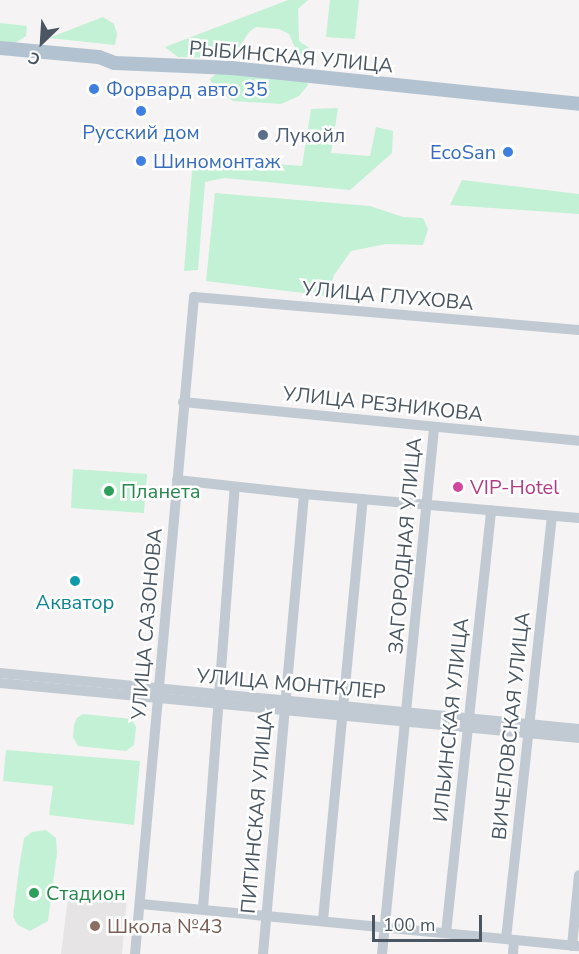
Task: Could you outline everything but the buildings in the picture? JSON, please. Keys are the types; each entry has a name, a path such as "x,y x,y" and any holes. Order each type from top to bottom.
{"main road":[{"name":"РЫБИНСКАЯ УЛИЦА","path":"0,48 99,57 115,63 254,70 579,104"},
{"path":"0,56 99,65 115,63"}],"street":[{"name":"УЛИЦА ГЛУХОВА","path":"194,297 579,330"},
{"name":"УЛИЦА САЗОНОВА","path":"135,954 194,297"},
{"name":"УЛИЦА РЕЗНИКОВА","path":"183,402 579,441"},
{"name":"ЗАГОРОДНАЯ УЛИЦА","path":"382,954 434,428"},
{"path":"177,480 303,494 579,518"},
{"path":"203,909 236,487"},
{"name":"ПИТИНСКАЯ УЛИЦА","path":"263,954 303,494"},
{"path":"322,920 363,499"},
{"name":"ИЛЬИНСКАЯ УЛИЦА","path":"447,933 491,510"},
{"name":"ВИЧЕЛОВСКАЯ УЛИЦА","path":"513,954 510,940 529,729 552,516"},
{"name":"УЛИЦА МОНТКЛЕР","path":"0,673 159,694"},
{"name":"УЛИЦА МОНТКЛЕР","path":"0,683 159,694 529,729 579,729"},
{"name":"УЛИЦА МОНТКЛЕР","path":"529,729 579,738"},
{"path":"141,904 576,946 579,875"}],"shaded area":[{"name":"Школа №43","path":"69,890 127,898 122,954 61,954"}],"green space":[{"path":"288,0 308,0 298,9 299,41 312,50 308,63 300,59 289,34 279,29 256,27 249,32 232,58 178,57 165,47"},
{"path":"330,0 359,0 355,39 326,37"},
{"path":"103,17 114,24 117,34 115,45 49,38"},
{"path":"0,23 27,26 26,36 12,45 0,44"},
{"path":"217,73 307,81 308,85 299,96 281,104 233,101 213,86 210,79"},
{"path":"338,108 331,153 370,156 376,127 393,131 392,153 350,190 224,178 205,182 198,270 184,271 193,158 302,166 311,109"},
{"path":"462,180 579,194 579,214 450,205"},
{"path":"215,193 370,206 403,217 423,218 428,229 423,245 386,244 351,251 334,275 328,296 206,281"},
{"name":"Планета","path":"73,469 147,474 144,513 71,508"},
{"path":"83,714 132,719 136,727 134,745 126,751 78,746 73,737 74,725 77,718"},
{"path":"6,750 140,761 134,825 49,815 53,786 3,781"},
{"name":"Стадион","path":"46,830 56,838 57,853 48,921 30,931 18,925 13,917 19,868 24,838 32,832"}],"place":[{"name":"Форвард авто 35","path":"94,89"},
{"name":"Русский дом","path":"141,111"},
{"name":"Лукойл","path":"263,135"},
{"name":"EcoSan","path":"508,152"},
{"name":"Шиномонтаж","path":"141,161"},
{"name":"VIP-Hotel","path":"458,487"},
{"name":"Планета","path":"109,491"},
{"name":"Акватор","path":"75,581"},
{"name":"Стадион","path":"34,893"},
{"name":"Школа №43","path":"95,926"}]}
